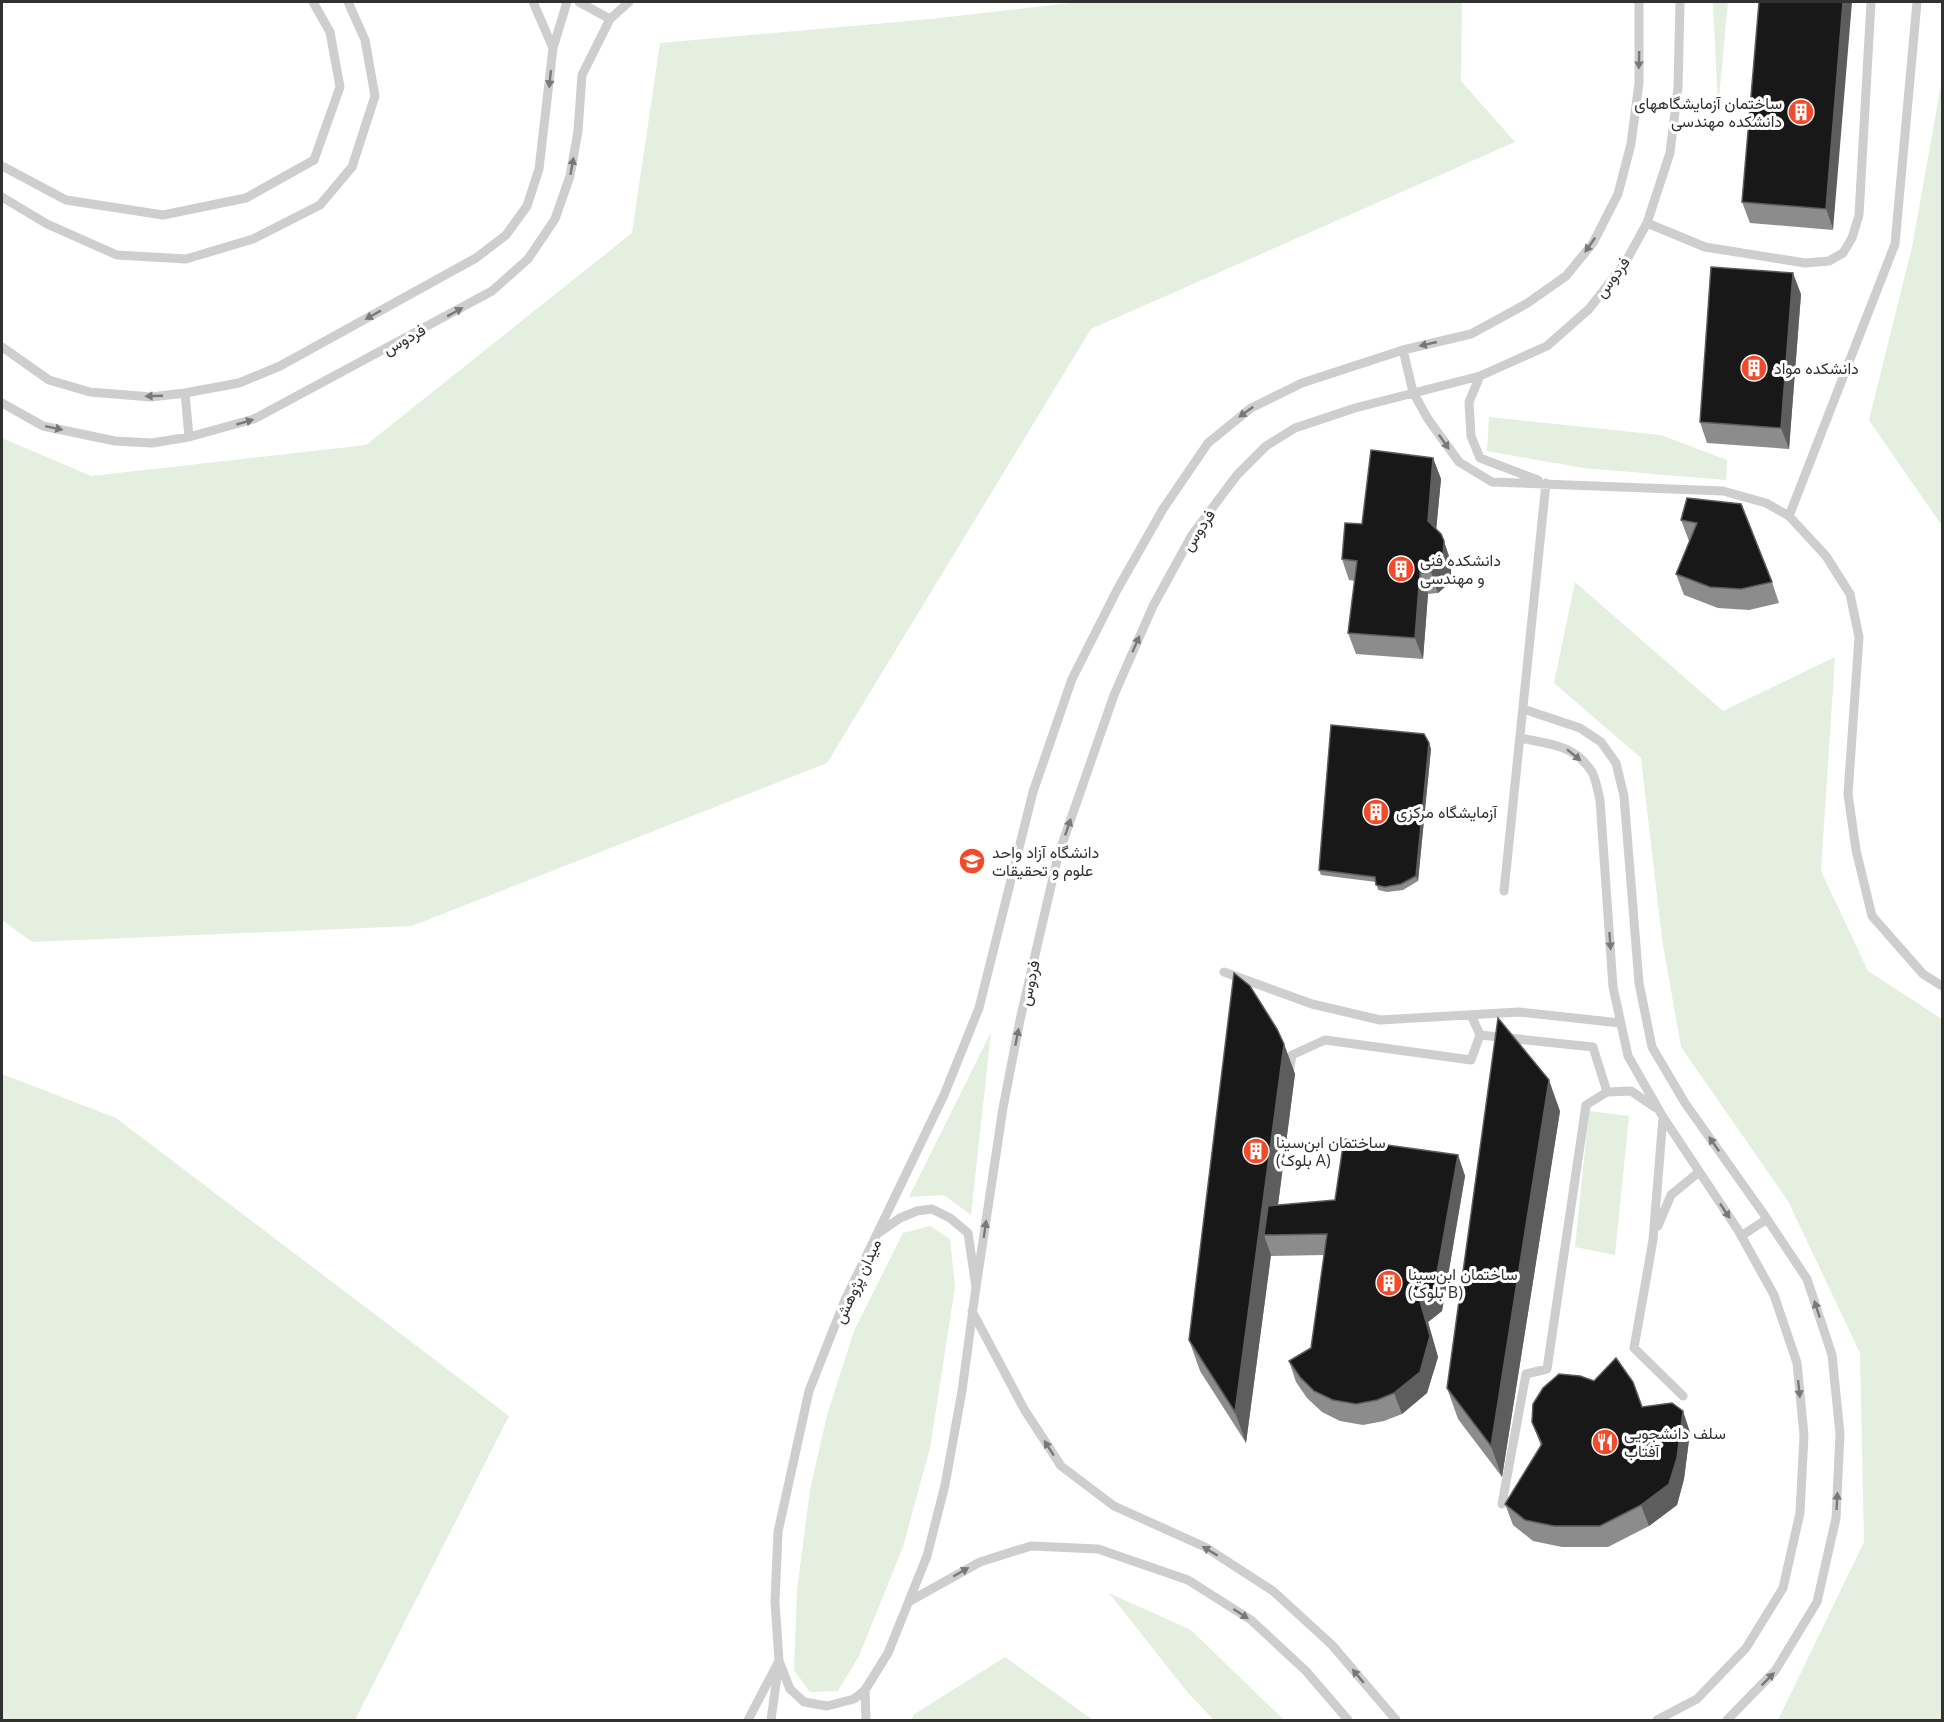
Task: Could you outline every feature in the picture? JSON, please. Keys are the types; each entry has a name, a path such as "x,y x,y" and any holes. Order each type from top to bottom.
{"lane":[{"path":"2,166 66,200 163,215 246,198 314,160 340,87 330,32 313,2"},
{"path":"2,197 47,224 117,255 186,259 253,239 320,205 352,167 375,96 365,40 348,2"},
{"path":"533,2 553,48"},
{"path":"2,347 49,380 90,392 151,397 239,383 279,366 476,258 506,235 526,206 539,169 553,48 567,2"},
{"path":"579,2 610,19"},
{"name":"فردوس","path":"2,403 43,426 115,441 152,443 189,437 254,419 492,291 528,259 555,219 570,176 578,131 582,75 610,19 629,2"},
{"path":"877,1234 944,1095 979,1008 1033,792 1072,679 1117,590 1163,509 1208,443 1251,408 1302,383 1403,350 1471,334 1526,304 1566,276 1593,243 1618,194 1631,144 1639,84 1639,2"},
{"name":"فردوس","path":"976,1287 1003,1108 1020,1020 1058,856 1114,695 1153,606 1192,535 1237,476 1266,446 1295,428 1355,408 1480,376 1547,346 1589,309 1625,263 1647,223 1670,153 1678,88 1680,2"},
{"path":"1647,223 1705,247 1805,263 1829,261 1843,253 1852,238 1859,215 1871,2"},
{"path":"1789,516 1895,244 1917,2"},
{"path":"1403,350 1413,392 1428,419 1459,462 1492,482 1724,491 1766,503 1789,516 1826,556 1850,594 1859,636 1848,794 1856,850 1872,916 1923,974 1942,987"},
{"path":"1480,376 1469,402 1471,436 1480,459 1546,483"},
{"path":"185,393 189,437"},
{"path":"1504,891 1546,483"},
{"path":"1522,709 1580,728 1601,742 1616,763 1624,796 1639,983 1652,1047 1685,1103 1807,1279 1832,1355 1840,1434 1836,1518 1817,1602 1775,1671 1727,1720"},
{"path":"1520,738 1567,748 1593,773 1600,800 1613,987 1628,1056 1660,1113 1741,1236 1774,1295 1797,1363 1804,1435 1800,1513 1783,1588 1746,1648 1697,1699 1657,1720"},
{"path":"1224,972 1312,1004 1380,1020 1519,1012 1620,1023"},
{"path":"1288,1078 1292,1055 1325,1040 1471,1060 1480,1035 1470,1015"},
{"path":"1480,1035 1593,1047 1607,1092"},
{"path":"1502,1504 1526,1374 1547,1369 1586,1105 1607,1092 1631,1091 1660,1113"},
{"path":"1660,1113 1653,1240 1634,1348 1683,1396"},
{"path":"1653,1240 1671,1195 1699,1172"},
{"name":"میدان پژوهش","path":"932,1209 950,1218 968,1233 976,1287 962,1390 945,1485 927,1556 910,1601 888,1653 865,1690 854,1699 827,1706 804,1702 790,1689 779,1661 776,1602 778,1532 809,1391 845,1300 877,1234 900,1218 917,1211 932,1209"},
{"path":"1741,1236 1767,1219"},
{"path":"972,1311 1024,1410 1061,1466 1114,1506 1205,1547 1273,1591 1332,1645 1396,1720"},
{"path":"910,1601 980,1562 1031,1546 1098,1550 1188,1580 1251,1620 1306,1671 1348,1720"},
{"path":"748,1720 779,1661"},
{"path":"771,1720 779,1661"},
{"path":"865,1690 866,1720"}],"green space":[{"path":"1079,2 1462,2 1461,81 1515,142 1091,329 827,763 412,926 32,942 2,920 2,438 91,476 366,445 632,233 660,43 931,19"},
{"path":"1713,2 1728,2 1718,108"},
{"path":"1942,79 1942,526 1869,420 1912,247"},
{"path":"1489,417 1661,435 1727,460 1726,480 1583,468 1487,451"},
{"path":"1575,582 1723,711 1835,657 1821,871 1868,971 1942,1019 1942,1720 1778,1720 1864,1542 1860,1353 1788,1201 1681,1047 1662,939 1641,758 1554,683"},
{"path":"991,1032 971,1215 944,1195 909,1197"},
{"path":"2,1074 116,1118 509,1416 355,1720 2,1720"},
{"path":"1589,1111 1629,1116 1615,1255 1575,1247"},
{"path":"930,1226 950,1239 955,1287 930,1448 903,1547 859,1656 838,1691 810,1692 794,1670 797,1590 810,1490 827,1415 854,1331 903,1233"},
{"path":"1109,1593 1191,1630 1284,1720 1214,1720 1188,1693"},
{"path":"1005,1657 1093,1720 912,1720 913,1715"}],"building":[{"name":"ساختمان آزمایشگاههای دانشکده مهندسی","path":"1759,2 1843,2 1826,209 1742,202"},
{"name":"دانشکده مواد","path":"1711,267 1793,273 1781,428 1700,422"},
{"name":"دانشکده فنی و مهندسی","path":"1371,450 1433,458 1428,521 1441,534 1444,541 1443,555 1431,572 1420,573 1415,638 1348,633 1357,561 1342,559 1345,523 1362,524"},
{"path":"1687,498 1741,504 1772,582 1741,589 1710,587 1676,574 1697,523 1681,520"},
{"name":"آزمایشگاه مرکزی","path":"1331,725 1424,734 1429,743 1416,876 1401,884 1385,887 1376,885 1375,877 1319,870"},
{"name":"ساختمان ابن‌سینا (بلوک A)","path":"1234,973 1250,986 1284,1044 1235,1412 1189,1340"},
{"path":"1498,1018 1549,1080 1491,1446 1447,1388"},
{"name":"ساختمان ابن‌سینا (بلوک B)","path":"1344,1139 1458,1155 1434,1290 1420,1301 1430,1336 1420,1372 1394,1393 1377,1400 1356,1404 1333,1400 1314,1391 1289,1361 1311,1348 1327,1234 1264,1235 1268,1206 1335,1200"},
{"path":"1616,1358 1633,1382 1642,1407 1672,1403 1683,1411 1677,1458 1669,1484 1641,1505 1600,1526 1554,1526 1525,1520 1505,1504 1542,1444 1532,1422 1533,1404 1543,1388 1559,1374 1580,1376 1594,1381"}],"place":[{"name":"ساختمان آزمایشگاههای دانشکده مهندسی","path":"1801,112"},
{"name":"دانشکده مواد","path":"1754,368"},
{"name":"دانشکده فنی و مهندسی","path":"1401,569"},
{"name":"آزمایشگاه مرکزی","path":"1376,812"},
{"name":"دانشگاه آزاد واحد علوم و تحقیقات","path":"972,861"},
{"name":"ساختمان ابن‌سینا (بلوک A)","path":"1256,1151"},
{"name":"ساختمان ابن‌سینا (بلوک B)","path":"1389,1283"},
{"name":"سلف دانشجویی آفتاب","path":"1605,1442"}]}
